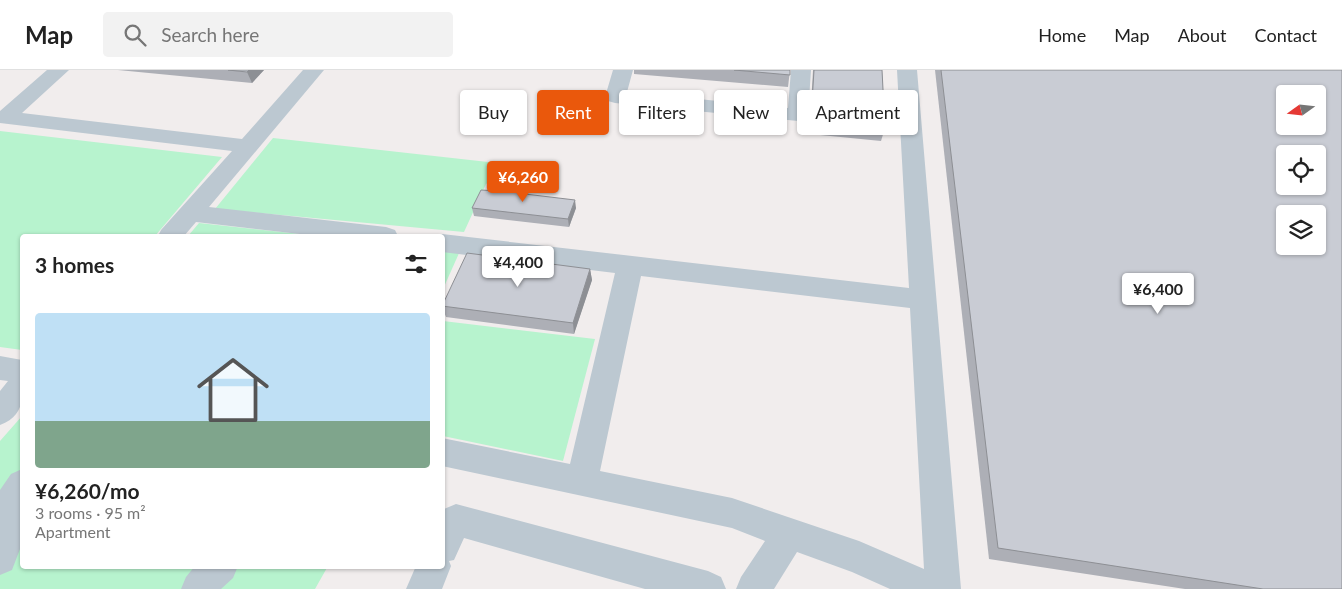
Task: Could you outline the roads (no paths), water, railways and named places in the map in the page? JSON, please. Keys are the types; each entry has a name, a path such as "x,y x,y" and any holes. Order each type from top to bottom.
{"street":[{"path":"2,117 59,70"},
{"path":"172,234 314,70"},
{"path":"624,70 615,97 798,115 801,70"},
{"path":"907,70 943,589"},
{"path":"2,117 248,146"},
{"path":"191,213 369,234"},
{"path":"445,243 923,300"},
{"path":"582,481 630,265"},
{"path":"0,368 20,372"},
{"path":"0,412 20,388"},
{"path":"445,453 732,514 859,558 930,589"},
{"path":"0,558 4,548 3,527 11,502 20,487"},
{"path":"445,542 456,520 708,589"},
{"path":"754,589 789,534"},
{"path":"199,589 217,569"},
{"path":"424,589 433,569"}]}
